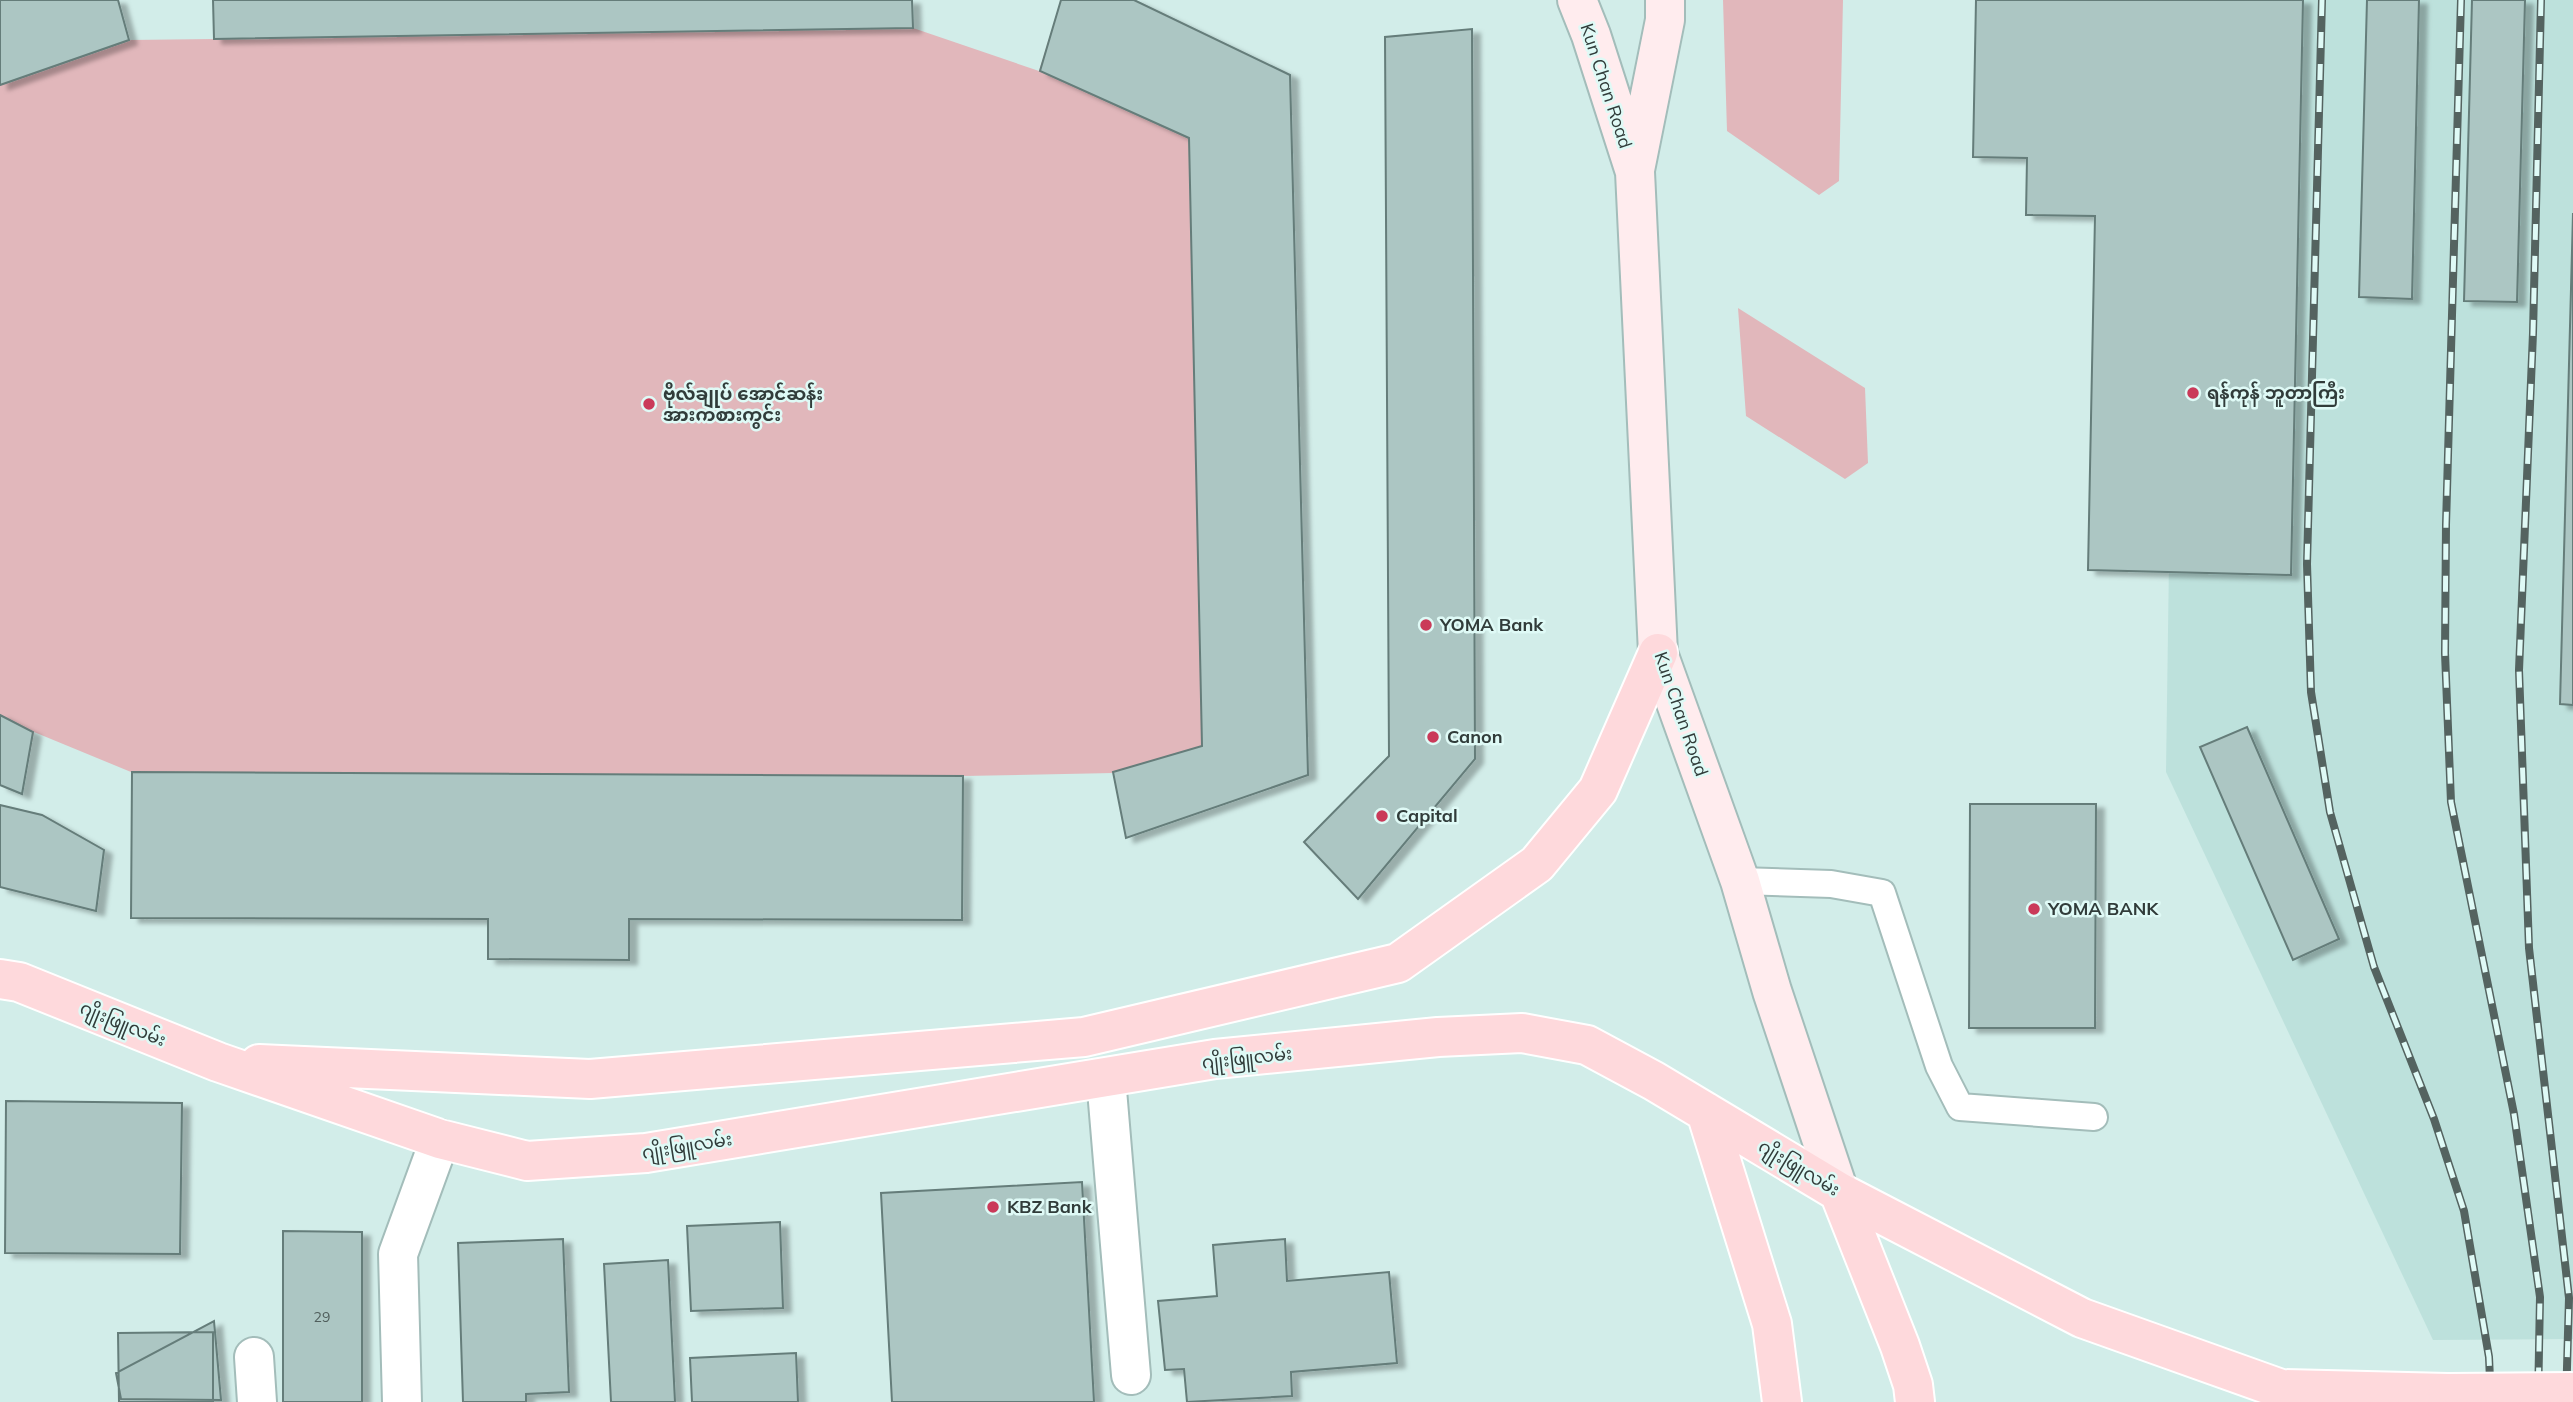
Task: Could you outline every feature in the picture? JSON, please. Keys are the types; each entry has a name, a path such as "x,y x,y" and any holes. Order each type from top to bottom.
{"main road":[{"name":"Kun Chan Road","path":"1577,0 1635,172"},
{"name":"Kun Chan Road","path":"1665,0 1665,20 1635,172 1658,653 1740,881 1772,991 1839,1192"},
{"path":"218,1062 590,1079 1084,1037 1398,963 1537,864 1598,790 1658,653"},
{"name":"ဂျိုးဖြူလမ်း","path":"0,979 19,982 218,1062 440,1139 527,1161 646,1153 1215,1059 1438,1037 1522,1033 1587,1045 1654,1081 1839,1192 2082,1318 2281,1389 2448,1393 2573,1392"},
{"path":"1706,1112 1772,1324 1782,1402"},
{"path":"1839,1192 1900,1346 1913,1385 1914,1402"}],"street":[{"path":"1106,1078 1131,1375"},
{"path":"402,1402 398,1254 440,1139"},
{"path":"254,1357 257,1402"}],"lane":[{"path":"1740,881 1831,884 1882,893 1939,1066 1961,1107 2094,1117"}],"shaded area":[{"name":"ဗိုလ်ချုပ် အောင်ဆန်း အားကစားကွင်း","path":"0,0 118,0 129,40 214,39 213,0 912,0 913,28 1039,71 1061,0 1134,0 1290,75 1308,775 1126,838 1113,773 963,776 962,920 629,919 629,960 488,959 487,919 131,918 131,772 34,732 22,794 0,785"},
{"path":"1723,0 1843,0 1839,181 1819,195 1727,131"},
{"path":"2177,0 2573,0 2573,1339 2433,1340 2166,772"},
{"path":"1738,308 1865,388 1868,463 1845,479 1746,416"}],"building":[{"path":"0,0 118,0 129,40 0,85"},
{"path":"213,0 912,0 913,28 214,39"},
{"path":"1061,0 1134,0 1290,75 1308,775 1126,838 1113,772 1202,746 1189,138 1040,71"},
{"name":"ရန်ကုန် ဘူတာကြီး","path":"1976,0 2303,0 2291,575 2088,570 2095,216 2026,215 2027,158 1973,157"},
{"path":"2367,0 2419,0 2412,299 2359,297"},
{"path":"2472,0 2525,0 2517,302 2464,301"},
{"path":"1472,29 1475,759 1358,899 1304,842 1389,756 1385,37"},
{"path":"2573,213 2573,705 2560,704"},
{"path":"0,715 33,732 22,794 0,785"},
{"path":"2247,727 2339,939 2293,960 2200,747"},
{"path":"132,772 963,776 962,920 629,919 629,960 488,959 488,919 131,918"},
{"path":"1970,804 2096,804 2095,1028 1969,1028"},
{"path":"0,805 42,815 104,850 96,911 0,887"},
{"path":"6,1101 182,1103 180,1254 5,1253"},
{"path":"1082,1182 1094,1402 892,1402 881,1193"},
{"path":"780,1222 783,1308 691,1311 687,1226"},
{"path":"283,1231 362,1232 362,1402 283,1402"},
{"path":"563,1239 569,1392 526,1394 526,1402 463,1402 458,1243"},
{"path":"1285,1239 1287,1281 1389,1272 1397,1363 1291,1372 1292,1396 1187,1402 1184,1369 1165,1370 1158,1301 1217,1296 1213,1245"},
{"path":"668,1260 675,1402 611,1402 604,1264"},
{"path":"214,1321 221,1400 121,1399 116,1373"},
{"path":"213,1332 213,1402 119,1402 118,1333"},
{"path":"796,1353 798,1402 692,1402 690,1358"}],"railway":[{"path":"2322,0 2307,564 2311,692 2330,812 2374,967 2434,1119 2464,1211 2489,1357 2491,1402"},
{"path":"2461,0 2446,525 2445,653 2451,802 2514,1114 2540,1297 2538,1402"},
{"path":"2541,0 2533,333 2519,670 2529,948 2569,1298 2566,1402"}],"place":[{"name":"ရန်ကုန် ဘူတာကြီး","path":"2193,393"},
{"name":"ဗိုလ်ချုပ် အောင်ဆန်း အားကစားကွင်း","path":"649,404"},
{"name":"YOMA Bank","path":"1426,625"},
{"name":"Canon","path":"1433,737"},
{"name":"Capital","path":"1382,816"},
{"name":"YOMA BANK","path":"2034,909"},
{"name":"KBZ Bank","path":"993,1207"}]}
